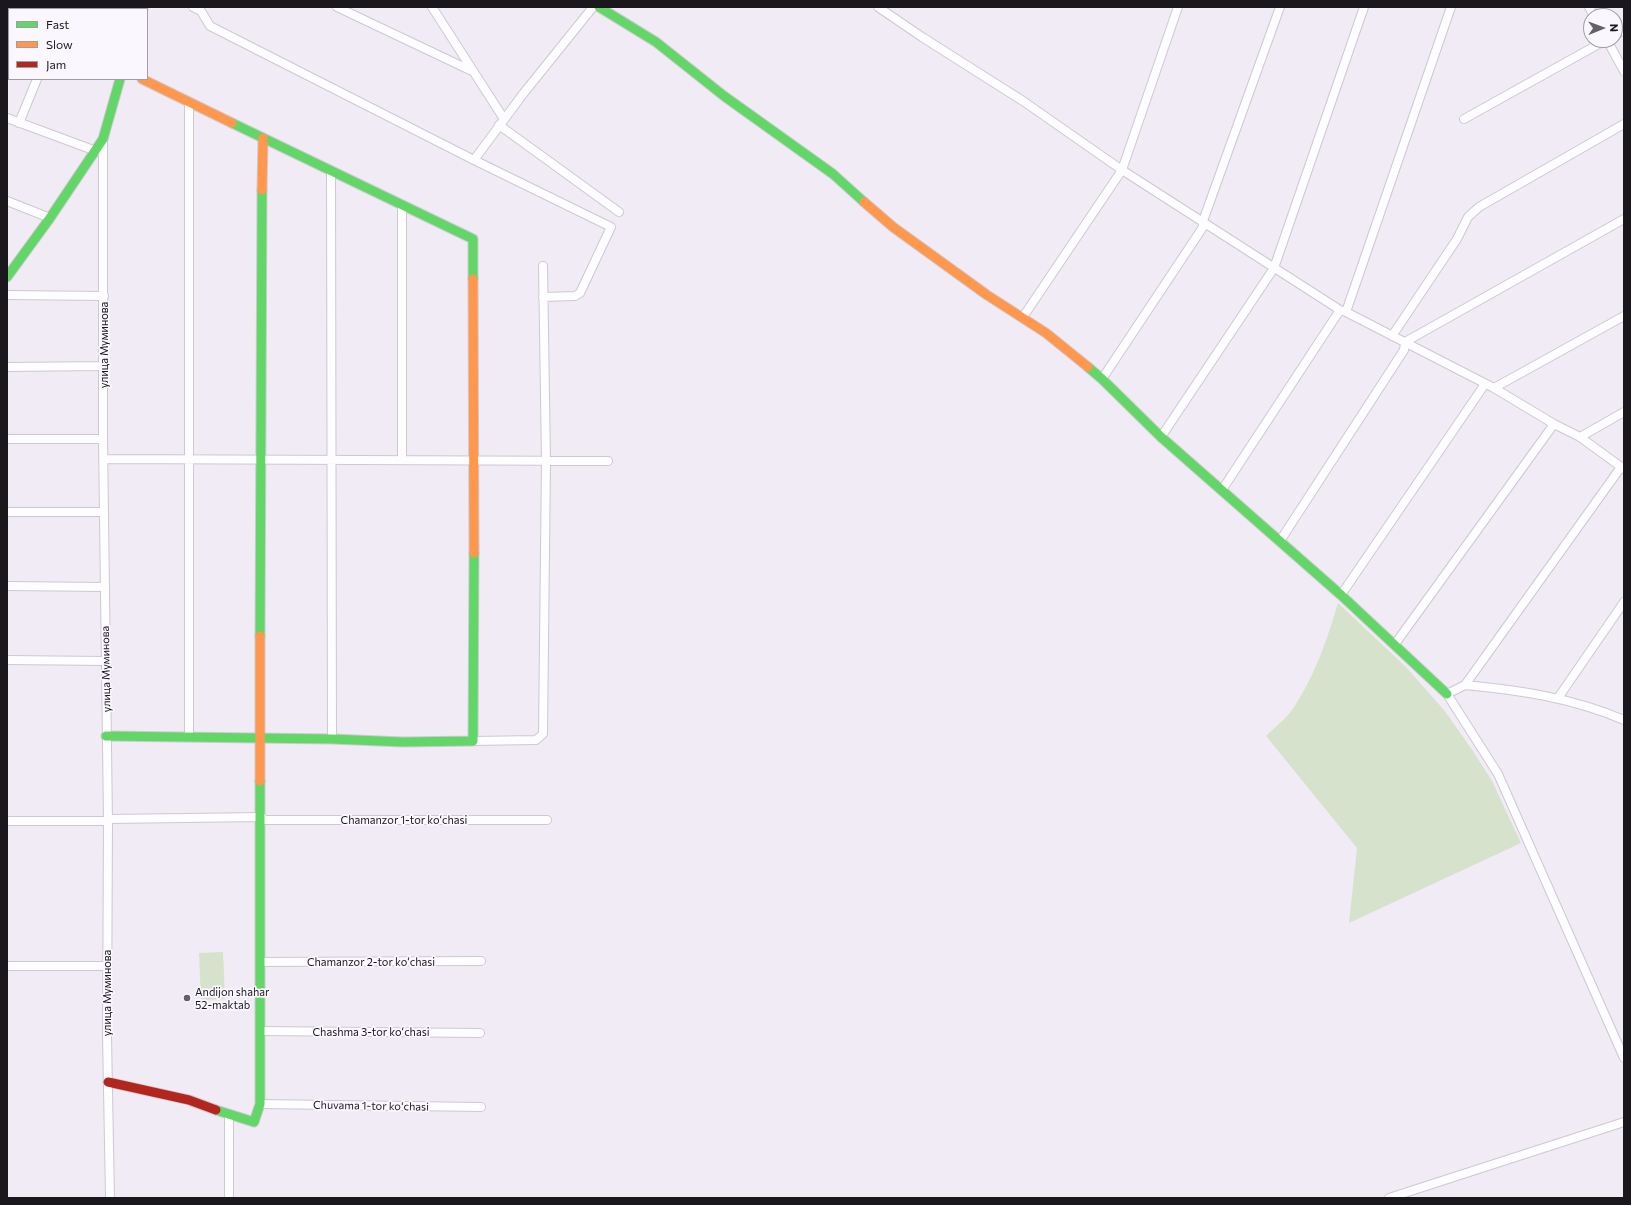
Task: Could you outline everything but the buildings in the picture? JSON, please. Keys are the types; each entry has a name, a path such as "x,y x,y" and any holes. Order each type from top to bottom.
{"street":[{"path":"193,7 200,11 210,26 474,160 611,227 580,293 575,296 543,297"},
{"path":"337,7 474,72"},
{"path":"432,7 474,72 502,122 619,212"},
{"path":"474,160 502,122 593,7"},
{"path":"599,7 651,38 724,96 833,174 893,227 987,295 1046,333 1102,380 1161,437 1341,595 1447,694 1498,774 1624,1058"},
{"path":"878,7 922,37 1023,101 1122,170 1343,311 1494,388 1554,424 1580,437 1623,468 1465,685 1447,694"},
{"path":"1023,317 1122,170 1178,7"},
{"path":"1102,380 1203,227 1203,221 1280,7"},
{"path":"1161,437 1274,268 1364,7"},
{"path":"1222,490 1343,311 1451,7"},
{"path":"1464,119 1593,48"},
{"path":"1611,48 1624,71"},
{"path":"19,123 37,80"},
{"path":"7,278 50,218 103,139 120,80"},
{"path":"144,80 331,172 473,239 475,462 473,741"},
{"path":"189,102 189,737"},
{"path":"7,118 96,151"},
{"path":"1392,336 1457,239 1468,217 1478,206 1624,124"},
{"path":"108,1082 189,1100 254,1122 260,1104 262,818 260,738 260,460 262,138"},
{"name":"улица Муминова","path":"103,139 103,439 108,820 107,966 110,1198"},
{"path":"331,172 332,739"},
{"path":"7,201 50,218"},
{"path":"402,206 402,460"},
{"path":"1405,342 1624,219"},
{"path":"106,736 332,739 403,742 536,740 543,734 546,461 543,266"},
{"path":"7,295 104,296"},
{"path":"1494,388 1624,316"},
{"path":"1280,541 1404,350 1405,342"},
{"path":"7,367 104,366"},
{"path":"1341,595 1485,384"},
{"path":"1580,437 1624,412"},
{"path":"1395,644 1554,424"},
{"path":"7,439 103,439"},
{"path":"104,459 402,460 475,462 608,461"},
{"path":"7,512 104,512"},
{"path":"7,586 105,587"},
{"path":"1558,698 1624,602"},
{"path":"7,660 105,661"},
{"path":"1465,685 1509,689 1558,698 1608,713 1624,720"},
{"name":"Chamanzor 1-tor koʻchasi","path":"7,821 262,818 547,820"},
{"name":"Chamanzor 2-tor koʻchasi","path":"261,962 481,961"},
{"path":"7,966 107,966"},
{"name":"Chashma 3-tor koʻchasi","path":"261,1032 480,1033"},
{"name":"Chuvama 1-tor koʻchasi","path":"260,1104 481,1108"},
{"path":"229,1114 229,1198"},
{"path":"1389,1198 1624,1122"}],"green space":[{"path":"1338,603 1406,667 1444,710 1492,781 1521,843 1349,923 1357,848 1266,736 1291,711 1301,695 1325,644"},
{"path":"223,952 225,999 201,1000 199,953"}],"traffic: fast":[{"path":"599,7 656,42 724,96 833,174 864,202"},
{"path":"7,277 50,218 103,139 120,80"},
{"path":"232,123 473,239 473,279"},
{"path":"260,636 262,190"},
{"path":"1088,367 1161,437 1341,595 1447,694"},
{"path":"106,736 332,739 403,742 473,741 474,553"},
{"path":"216,1110 254,1122 260,1104 260,781"}],"traffic: slow":[{"path":"144,80 232,123"},
{"path":"262,190 263,138"},
{"path":"864,202 893,227 987,295 1046,333 1088,367"},
{"path":"473,279 474,553"},
{"path":"260,636 260,781"}],"traffic: jam":[{"path":"108,1082 189,1100 216,1110"}],"place":[{"name":"Andijon shahar 52-maktab","path":"187,998"}]}
